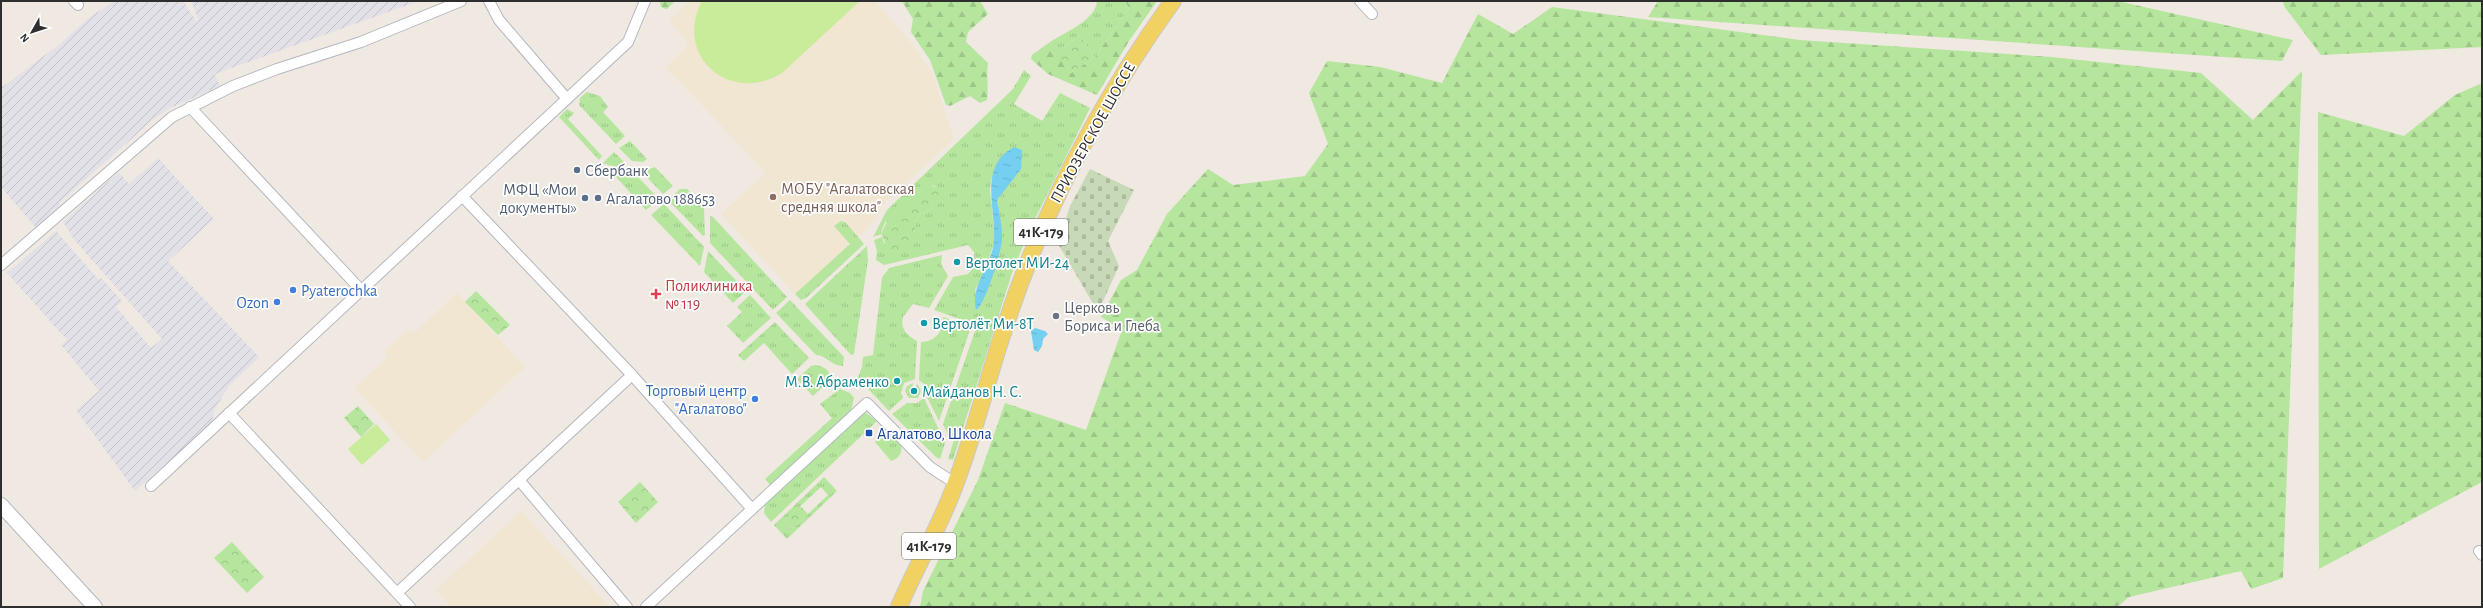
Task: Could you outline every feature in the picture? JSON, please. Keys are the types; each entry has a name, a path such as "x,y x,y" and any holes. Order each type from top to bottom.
{"main road":[{"name":"ПРИОЗЕРСКОЕ ШОССЕ","path":"899,607 942,520 956,484 1009,315 1050,209 1102,107 1124,70 1173,1"},
{"path":"1,505 95,607"}],"street":[{"path":"1,265 158,128 190,106 255,77 361,42 461,1"},
{"path":"489,1 499,20 567,98"},
{"path":"151,486 628,42 645,1"},
{"path":"1360,1 1372,14"},
{"path":"190,106 361,290"},
{"path":"462,196 632,375 752,509"},
{"path":"397,593 632,375"},
{"path":"646,607 867,403 930,467 956,484"},
{"path":"229,413 410,607"},
{"path":"519,480 627,607"}],"shaded area":[{"path":"114,1 183,1 197,22 199,21 191,1 419,1 215,74 220,86 172,107 155,118 59,203 61,206 36,228 1,187 1,88 61,43 87,19"},
{"path":"690,1 875,1 907,38 932,72 954,139 883,204 875,221 795,294 721,214 766,173 666,67 687,46 685,39 669,21"},
{"path":"158,158 214,219 168,261 259,357 229,386 214,410 212,422 135,491 76,410 99,391 61,345 67,340 7,273 56,231 99,280 101,278 122,301 116,307 151,348 162,339 75,241 63,222 119,172 129,184"},
{"path":"457,293 525,367 423,462 355,388 388,357 384,352 408,329 413,334"},
{"path":"521,511 610,607 451,607 436,590"}],"green space":[{"path":"661,1 675,1 667,9 662,8 660,4"},
{"path":"702,1 860,1 782,73 762,81 743,83 726,79 712,70 701,56 695,40 695,21"},
{"path":"904,1 980,1 988,14 968,32 966,42 988,63 987,100 980,103 970,96 950,106 946,105 930,60 911,32 913,19 903,3"},
{"path":"1097,1 1125,1 1129,8 1095,57 1080,36 1056,52 1050,42 1085,20 1095,8"},
{"path":"1125,1 1157,1 1129,41 1097,95 1048,74 1031,59 1032,55 1050,42 1071,73 1095,57 1129,8"},
{"path":"1658,1 2117,1 2293,40 2282,61 1648,17"},
{"path":"2283,1 2482,1 2482,47 2321,55 2284,6"},
{"path":"1552,7 1800,40 2052,57 2201,73 2253,120 2302,71 2283,578 2251,589 2241,571 2129,597 2117,607 920,607 923,591 978,480 1005,403 1086,430 1122,330 1101,317 1121,280 1137,270 1167,214 1208,169 1233,185 1305,176 1328,144 1309,93 1327,61 1380,67 1442,83 1478,14 1513,34"},
{"path":"1080,36 1095,57 1071,73 1056,52"},
{"path":"1024,70 1031,76 1014,104 1042,121 1060,93 1090,108 1030,229 1012,273 953,460 948,459 955,437 948,435 943,424 977,325 934,310 953,277 968,274 975,266 974,252 968,245 884,265 876,260 877,251 874,240 882,237 884,243 904,248 908,244 911,240 919,215 934,207 935,186 926,187 922,190 909,208 888,219 881,234 873,237 887,210 1013,89","holes":["999,160 1001,195 997,200 1002,240 981,304 975,290 983,275 995,241 990,190 991,180"]},
{"path":"2482,83 2482,482 2319,569 2318,112 2404,136 2455,95"},
{"path":"587,92 600,96 608,107 603,112 625,136 616,144 579,105 580,98"},
{"path":"567,109 574,113 568,119 602,156 599,160 559,117"},
{"path":"630,141 647,159 643,162 632,161 619,148"},
{"path":"614,152 625,163 615,167 603,163"},
{"path":"655,167 673,186 663,194 642,172"},
{"path":"1090,169 1134,190 1108,241 1119,266 1098,312 1058,244 1070,206"},
{"path":"623,172 636,175 659,199 646,210 616,177"},
{"path":"930,185 939,189 941,199 934,207 919,215 911,241 907,247 896,251 888,248 881,234 889,217 908,208 923,188"},
{"path":"680,189 687,189 704,208 705,235 703,236 668,200"},
{"path":"664,204 704,247 700,266 651,215"},
{"path":"710,216 713,217 787,297 773,310 710,243"},
{"path":"841,221 846,223 864,244 806,298 801,300 795,294 850,244 834,226"},
{"path":"867,246 868,260 854,354 851,355 805,304"},
{"path":"708,251 746,291 733,303 704,272"},
{"path":"942,255 941,264 948,276 929,308 913,304 903,317 903,329 910,337 917,341 915,379 904,383 901,393 903,398 889,411 858,378 862,367 863,357 873,355 882,278 889,268"},
{"path":"476,291 510,325 498,335 465,302"},
{"path":"750,295 771,318 743,343 727,326 742,312 737,307"},
{"path":"790,300 844,357 843,366 839,366 820,355 816,355 776,313"},
{"path":"943,317 971,327 939,421 926,395 924,384 919,380 921,342 926,342 938,335 942,327"},
{"path":"775,322 809,358 792,374 764,343 744,361 738,355"},
{"path":"816,365 828,371 829,375 825,384 813,396 797,379 811,366"},
{"path":"913,383 912,392 915,392 917,384 921,391 918,398 909,398 905,391 907,386"},
{"path":"840,389 850,393 854,398 851,411 771,486 765,479 832,418 820,404"},
{"path":"924,398 945,443 940,459 936,457 892,414 907,403 917,403"},
{"path":"358,406 374,424 361,437 344,418"},
{"path":"866,413 877,421 771,522 764,513 765,503 861,414"},
{"path":"376,424 390,440 362,465 348,449"},
{"path":"886,432 896,437 901,446 900,454 897,458 891,461 875,442 882,433"},
{"path":"824,477 837,491 787,539 774,525","holes":["821,487 828,495 793,528 785,520"]},
{"path":"640,482 658,502 636,523 618,502"},
{"path":"800,506 808,514 793,528 785,520"},
{"path":"232,542 264,577 247,593 214,558"}],"water":[{"path":"1014,147 1022,150 1021,169 997,200 1002,230 1001,246 988,289 980,306 976,310 976,291 993,249 994,228 991,189 992,177 996,165 1003,155"},
{"path":"1035,328 1045,331 1048,334 1043,339 1042,346 1038,352 1034,350 1031,331"}],"place":[{"name":"Сбербанк","path":"577,170"},
{"name":"МОБУ \"Агалатовская средняя школа\"","path":"773,197"},
{"name":"МФЦ «Мои документы»","path":"585,198"},
{"name":"Агалатово 188653","path":"598,198"},
{"name":"Вертолет МИ-24","path":"957,262"},
{"name":"Pyaterochka","path":"293,290"},
{"name":"Поликлиника № 119","path":"656,294"},
{"name":"Ozon","path":"277,302"},
{"name":"Церковь Бориса и Глеба","path":"1056,316"},
{"name":"Вертолёт Ми-8Т","path":"924,323"},
{"name":"М.В. Абраменко","path":"897,381"},
{"name":"Майданов Н. С.","path":"914,391"},
{"name":"Торговый центр \"Агалатово\"","path":"755,399"},
{"name":"Агалатово, Школа","path":"869,433"}]}
